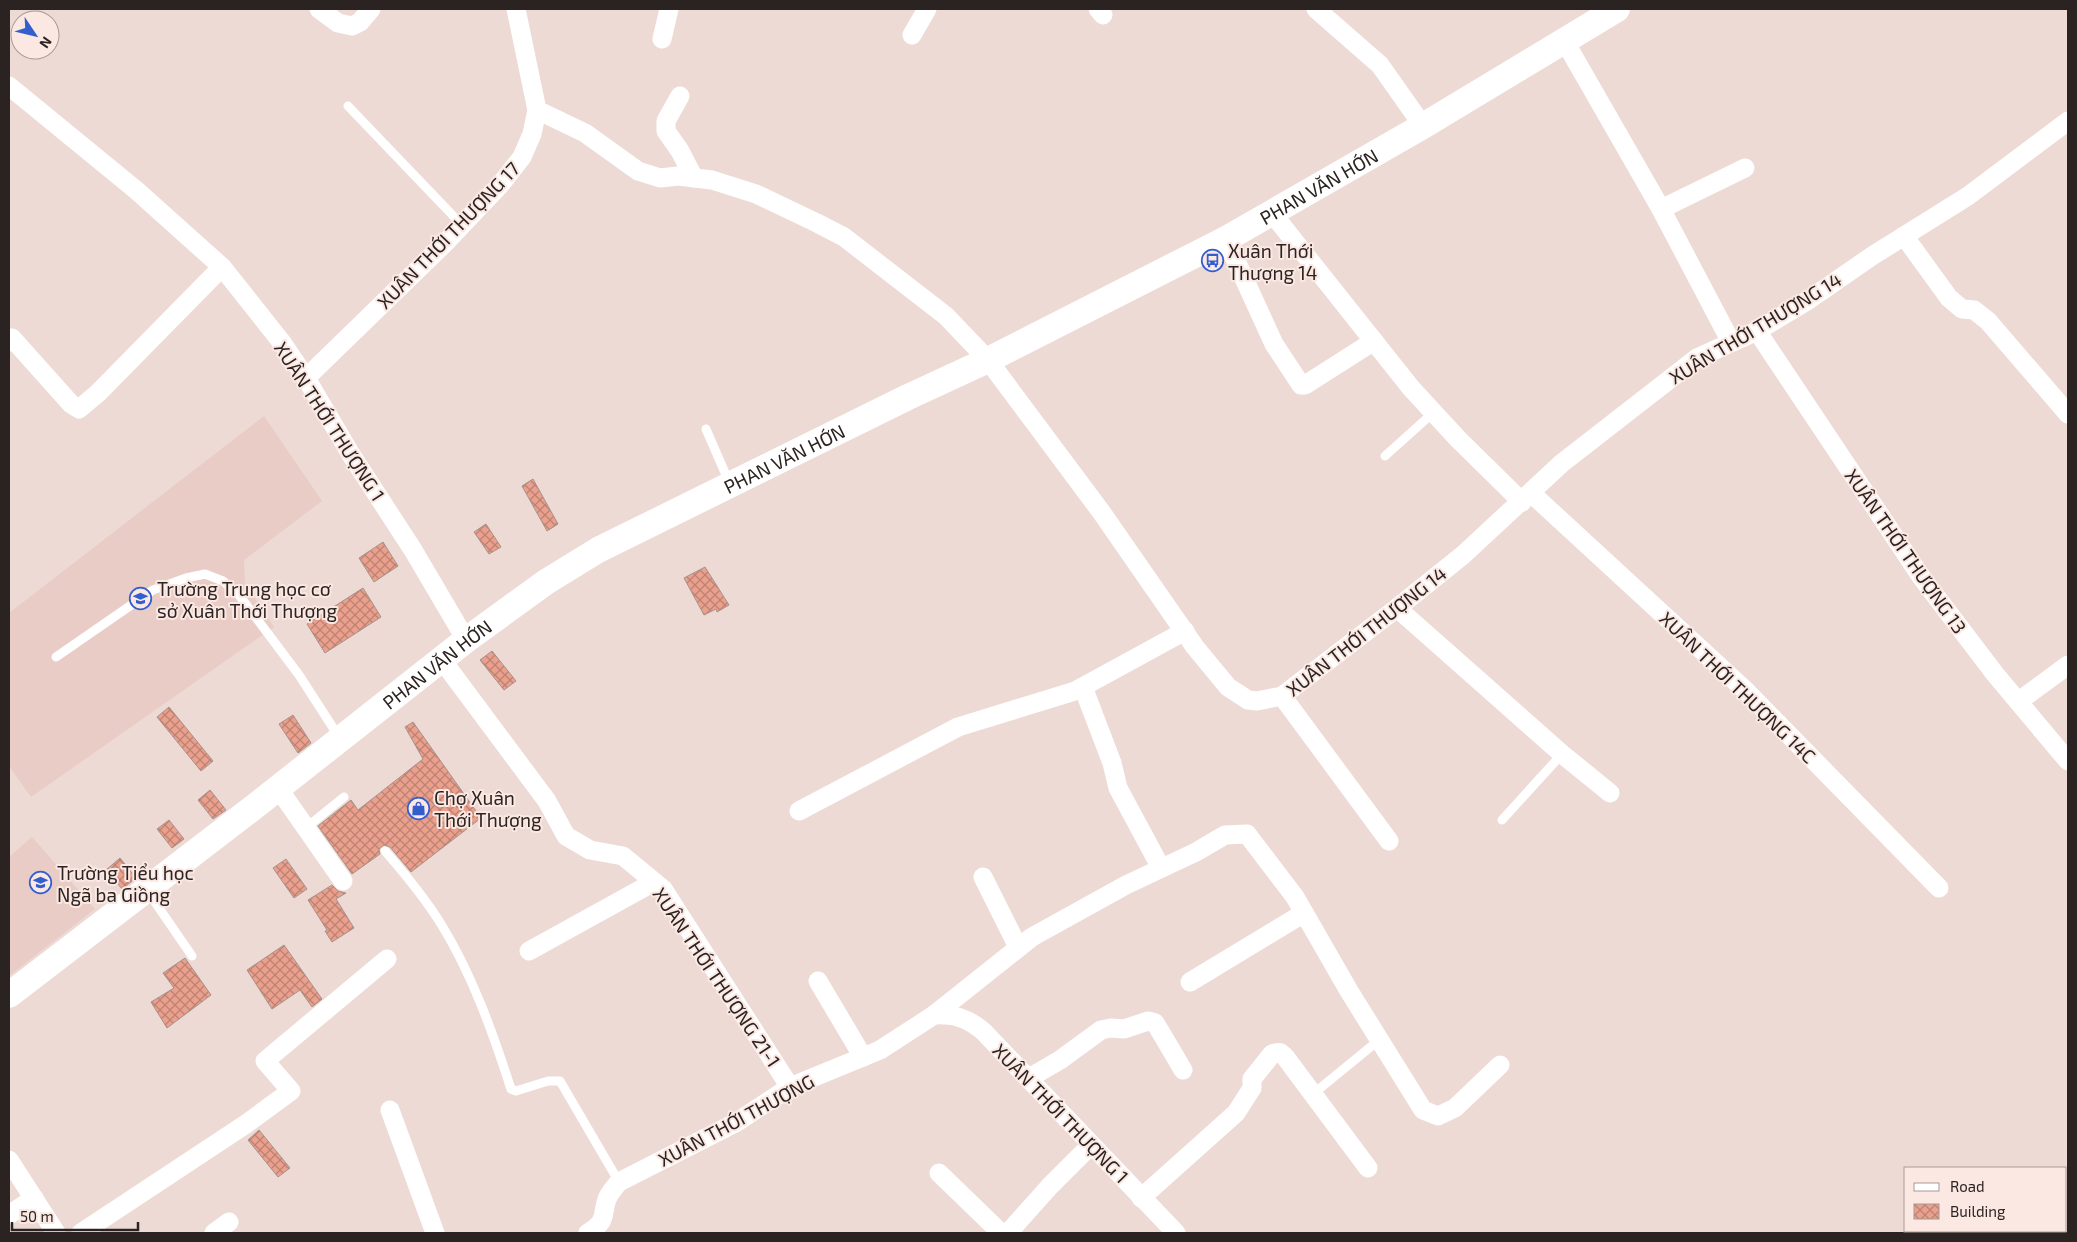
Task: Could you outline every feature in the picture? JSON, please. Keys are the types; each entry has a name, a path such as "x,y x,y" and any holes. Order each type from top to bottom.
{"main road":[{"name":"PHAN VĂN HỚN","path":"9,995 278,788 466,640 546,582 598,550 908,397 988,360 1226,239 1423,126 1617,9"}],"street":[{"path":"319,9 338,22 352,26 360,22 371,9"},
{"name":"XUÂN THỚI THƯỢNG 17","path":"306,378 418,270 500,185 522,157 532,134 537,110 516,9"},
{"path":"662,39 669,9"},
{"path":"912,35 927,9"},
{"path":"1316,9 1380,65 1423,126"},
{"path":"1564,40 1661,209 1731,342"},
{"name":"XUÂN THỚI THƯỢNG 1","path":"9,86 136,190 222,267 283,344 306,378 350,453 413,550 466,640"},
{"path":"680,96 666,121 666,131 680,151 694,178"},
{"name":"XUÂN THỚI THƯỢNG 14","path":"537,110 585,133 638,171 660,178 678,176 712,180 756,194 844,238 946,316 988,360 1102,513 1185,631 1228,687 1248,700 1257,702 1282,696 1398,608 1463,555 1569,457 1697,358 1757,331 1810,299 1968,196 2068,121"},
{"path":"1661,209 1745,168"},
{"name":"XUÂN THỚI THƯỢNG 14C","path":"1272,213 1411,388 1434,412 1526,497 1745,690 1939,888"},
{"path":"1904,236 1949,298 1962,309 1974,310 1988,321 2068,414"},
{"path":"1226,239 1274,344 1301,385 1305,385 1374,341"},
{"path":"10,338 71,404 80,409 222,267"},
{"name":"XUÂN THỚI THƯỢNG 13","path":"1757,331 1922,578 1995,674 2068,761"},
{"path":"1398,608 1562,754 1610,793"},
{"path":"799,811 958,727 1075,692 1185,631"},
{"name":"XUÂN THỚI THƯỢNG 21-1","path":"442,660 547,801 566,836 590,850 623,856 663,889 790,1087"},
{"path":"2019,701 2068,665"},
{"path":"1083,687 1112,763 1118,788 1161,868"},
{"path":"1282,696 1389,841"},
{"path":"278,788 343,880"},
{"name":"XUÂN THỚI THƯỢNG","path":"619,1182 737,1122 790,1087 880,1050 934,1015 1040,932 1126,885 1196,852 1224,835 1247,834 1295,897 1304,913"},
{"path":"983,877 1018,948"},
{"path":"529,951 654,882"},
{"path":"1190,982 1304,913 1379,1040 1424,1110 1438,1116 1455,1108 1500,1065"},
{"path":"81,1233 246,1124 290,1091 265,1061 388,959"},
{"path":"818,981 863,1057"},
{"name":"XUÂN THỚI THƯỢNG 1","path":"934,1015 952,1014 974,1023 1176,1233"},
{"path":"1028,1078 1060,1060 1101,1030 1111,1028 1124,1029 1148,1021 1155,1023 1183,1070"},
{"path":"1141,1198 1236,1113 1252,1088 1252,1079 1272,1054 1276,1052 1282,1053 1368,1168"},
{"path":"390,1110 435,1233"},
{"path":"1008,1233 1050,1186 1091,1145"},
{"path":"9,1160 56,1233"},
{"path":"940,1173 1001,1233"},
{"path":"588,1233 601,1221 608,1197 619,1182"},
{"path":"9,1215 34,1198"},
{"path":"214,1233 230,1222"}],"lane":[{"path":"348,106 461,224"},
{"path":"1385,456 1434,412"},
{"path":"706,430 730,485"},
{"path":"56,657 153,590 186,578 205,574 224,581 239,595 299,675 341,739"},
{"path":"1502,820 1562,754"},
{"path":"307,827 344,796"},
{"path":"385,851 416,888 441,925 468,975 511,1089 516,1091 548,1081 560,1082 619,1182"},
{"path":"146,890 192,956"},
{"path":"1313,1094 1379,1040"}],"shaded area":[{"name":"Trường Trung học cơ sở Xuân Thới Thượng","path":"264,416 322,501 244,560 245,584 274,627 31,797 9,766 9,613"},
{"name":"Trường Tiểu học Ngã ba Giồng","path":"32,837 95,909 9,976 9,857"}],"building":[{"path":"533,479 558,524 547,531 522,486"},
{"path":"486,524 501,547 489,554 474,532"},
{"path":"383,542 398,566 374,582 359,558"},
{"path":"705,567 729,605 717,612 716,609 704,615 684,578"},
{"path":"363,588 381,617 325,653 307,624"},
{"path":"492,651 516,681 504,690 480,660"},
{"path":"169,707 213,761 201,771 157,717"},
{"path":"293,715 311,743 298,753 279,724"},
{"name":"Chợ Xuân Thới Thượng","path":"413,722 481,818 411,872 390,847 384,845 379,849 380,854 352,874 318,826 351,800 358,810 423,759 405,727"},
{"path":"210,790 226,810 213,819 198,800"},
{"path":"169,820 184,839 172,848 157,829"},
{"path":"120,858 136,878 122,889 106,870"},
{"path":"286,859 307,889 294,898 273,868"},
{"path":"332,885 338,891 346,893 336,899 354,928 332,942 325,931 327,930 308,900"},
{"path":"284,945 322,999 312,1007 300,990 272,1009 247,970"},
{"path":"185,958 211,995 167,1028 151,1002 174,988 163,973"},
{"path":"259,1130 290,1168 278,1177 248,1140"}],"place":[{"name":"Xuân Thới Thượng 14","path":"1212,261"},
{"name":"Trường Trung học cơ sở Xuân Thới Thượng","path":"141,599"},
{"name":"Chợ Xuân Thới Thượng","path":"418,808"},
{"name":"Trường Tiểu học Ngã ba Giồng","path":"41,883"}]}
